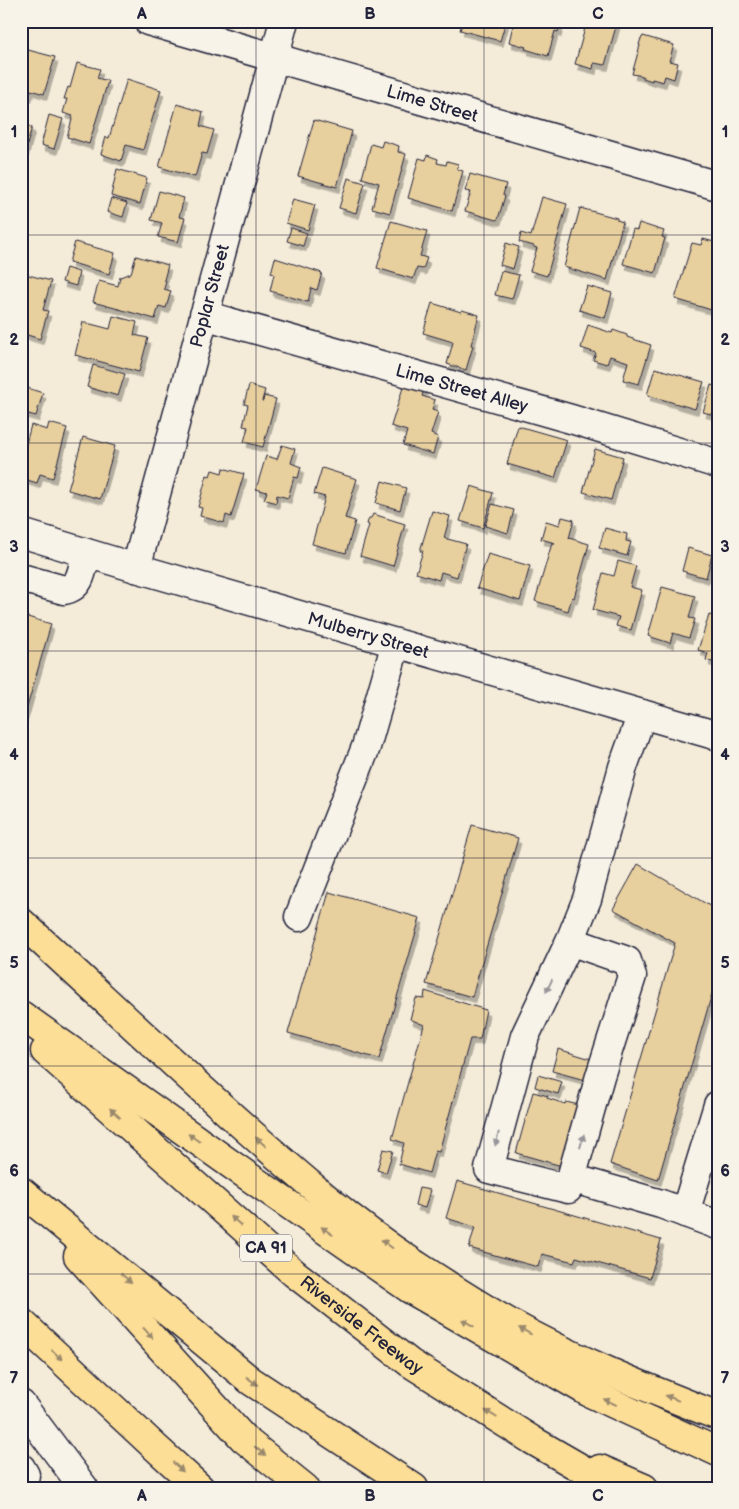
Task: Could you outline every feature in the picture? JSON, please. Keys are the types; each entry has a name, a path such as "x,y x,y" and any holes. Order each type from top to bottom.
{"highway":[{"path":"21,922 285,1163 347,1214 411,1262 536,1337 615,1374 718,1416"},
{"path":"21,1015 410,1289 588,1392 718,1452"},
{"name":"Riverside Freeway","path":"21,1030 294,1273 410,1363 532,1440 615,1488"},
{"path":"21,1192 244,1439 305,1488"},
{"path":"21,1192 251,1381 414,1488"},
{"path":"21,1322 200,1488"},
{"path":"532,1440 644,1488"}],"street":[{"name":"Lime Street","path":"148,21 718,186"},
{"name":"Poplar Street","path":"136,568 284,21"},
{"name":"Lime Street Alley","path":"204,315 571,419 718,464"},
{"name":"Mulberry Street","path":"21,533 718,736"},
{"path":"21,578 64,590 70,589 79,581 86,553"},
{"path":"299,917 366,747 396,643"},
{"path":"570,942 627,961 632,976 600,1076 568,1189 489,1169 525,1036 570,942 587,899 623,767 642,714"},
{"path":"685,1213 718,1105"},
{"path":"571,1178 660,1204 718,1225"},
{"path":"21,1404 33,1438 84,1488"},
{"path":"21,1468 25,1475 22,1488"}],"building":[{"path":"463,21 506,21 500,41 460,30"},
{"path":"514,21 561,21 558,32 555,31 548,56 509,42"},
{"path":"587,21 610,21 617,23 605,65 594,63 593,69 575,64"},
{"path":"701,21 718,21 718,26"},
{"path":"643,36 674,45 669,61 678,63 674,79 665,76 663,82 652,79 652,81 643,78 643,76 632,74"},
{"path":"24,49 55,57 44,94 31,90 28,97 21,95 21,59"},
{"path":"77,63 100,69 97,78 108,81 89,144 67,137 73,116 63,113 67,99 64,99 68,87 70,88"},
{"path":"127,79 161,90 143,150 126,145 121,161 101,154 106,137 109,138"},
{"path":"177,104 203,112 200,126 214,130 207,154 202,153 195,177 159,167"},
{"path":"49,115 63,119 54,149 41,145"},
{"path":"314,120 352,131 337,187 298,176"},
{"path":"21,124 32,127 22,163 21,163"},
{"path":"383,141 399,146 398,152 406,154 390,213 372,208 379,183 362,178 371,144 381,147"},
{"path":"427,155 438,159 437,163 446,165 447,161 458,164 457,169 463,171 452,211 408,198 419,158 426,160"},
{"path":"117,169 147,178 140,204 111,196"},
{"path":"470,174 506,184 503,195 505,196 498,219 465,211 471,192 465,191"},
{"path":"348,178 365,183 356,213 339,208"},
{"path":"159,191 184,198 179,217 185,218 178,242 158,237 162,223 151,220"},
{"path":"542,197 567,204 547,276 530,271 537,248 519,242 521,233 531,236"},
{"path":"111,198 127,203 123,217 107,212"},
{"path":"293,199 315,205 308,230 286,223"},
{"path":"580,208 617,218 617,220 623,222 607,280 564,267"},
{"path":"391,221 427,231 420,256 427,258 423,269 417,268 413,279 377,268"},
{"path":"639,223 664,231 662,237 665,238 655,273 623,264 633,229 637,230"},
{"path":"291,228 307,233 303,246 287,241"},
{"path":"703,239 718,243 718,312 675,299 692,243 701,245"},
{"path":"75,242 115,253 109,274 69,262"},
{"path":"506,243 519,247 513,269 500,265"},
{"path":"136,256 168,265 164,289 171,291 166,308 159,306 155,319 93,302 99,281 118,286 120,277 131,273"},
{"path":"275,258 322,273 317,290 311,288 308,302 270,291 274,274 271,273"},
{"path":"66,268 79,272 76,286 62,282"},
{"path":"501,271 519,275 512,299 495,295"},
{"path":"21,273 51,281 43,310 48,311 40,339 21,333 21,316 24,306 21,306"},
{"path":"587,286 612,293 605,318 579,310"},
{"path":"432,303 461,312 462,310 479,315 466,370 447,364 453,342 423,333"},
{"path":"113,316 137,322 134,335 148,338 139,372 75,355 83,322 110,329"},
{"path":"588,325 612,333 613,330 651,345 639,384 623,380 628,362 610,356 607,364 593,360 596,353 581,348"},
{"path":"93,365 125,374 118,396 87,387"},
{"path":"655,368 704,382 695,409 647,395"},
{"path":"405,381 425,387 422,396 435,400 432,410 438,412 431,434 438,437 433,454 403,445 407,431 391,426"},
{"path":"249,385 265,390 262,401 264,396 276,399 263,447 244,442 248,427 243,426 248,405 244,404"},
{"path":"711,385 718,387 718,416 703,412"},
{"path":"27,388 43,393 36,416 21,412"},
{"path":"49,423 67,428 53,478 40,474 37,483 21,478 21,462 31,425 47,430"},
{"path":"518,426 567,440 555,478 507,464"},
{"path":"83,437 115,446 100,499 68,490"},
{"path":"282,445 295,449 291,463 301,467 298,478 294,477 288,498 277,495 276,503 264,499 267,492 256,489 266,456 277,459"},
{"path":"595,449 623,457 611,500 583,492"},
{"path":"223,468 244,474 231,517 226,515 224,523 200,516 202,508 198,507 207,475 210,476 212,470 222,473"},
{"path":"322,468 357,479 345,518 355,521 346,553 312,544 325,497 314,494"},
{"path":"382,481 406,488 400,510 376,503"},
{"path":"471,486 493,493 483,528 460,521"},
{"path":"492,504 514,510 508,533 485,526"},
{"path":"432,511 450,516 444,538 466,544 457,577 441,572 439,580 416,573 423,551 420,551"},
{"path":"373,514 405,524 393,566 360,556 369,525 367,524"},
{"path":"562,517 574,520 569,538 589,544 574,598 572,597 568,611 535,601 552,543 555,543 541,539 546,521 560,525"},
{"path":"605,528 627,534 626,541 631,542 627,556 599,548"},
{"path":"688,548 712,555 706,578 682,571"},
{"path":"488,554 530,566 520,601 477,588"},
{"path":"618,561 636,566 630,587 642,590 631,630 616,626 619,617 593,610 603,573 614,576"},
{"path":"662,587 695,596 689,618 695,619 689,638 673,633 670,643 648,636"},
{"path":"21,615 51,624 21,728"},
{"path":"709,615 718,617 718,664 706,660 708,653 698,650"},
{"path":"472,825 518,838 472,997 426,984"},
{"path":"638,864 715,909 718,908 718,973 658,1180 610,1164 675,943 613,909"},
{"path":"329,892 420,918 379,1059 288,1033"},
{"path":"425,991 486,1010 480,1039 470,1039 439,1152 435,1151 429,1173 399,1164 404,1143 392,1139 424,1025 410,1019 416,998 424,999"},
{"path":"558,1049 591,1059 585,1080 552,1071"},
{"path":"538,1075 562,1082 558,1094 535,1087"},
{"path":"533,1092 548,1096 547,1098 565,1104 566,1102 579,1105 562,1166 516,1153"},
{"path":"383,1149 393,1151 386,1173 377,1170"},
{"path":"457,1181 661,1240 650,1278 576,1257 574,1262 542,1254 538,1267 469,1248 475,1227 446,1218"},
{"path":"419,1188 430,1190 425,1208 415,1205"}]}
